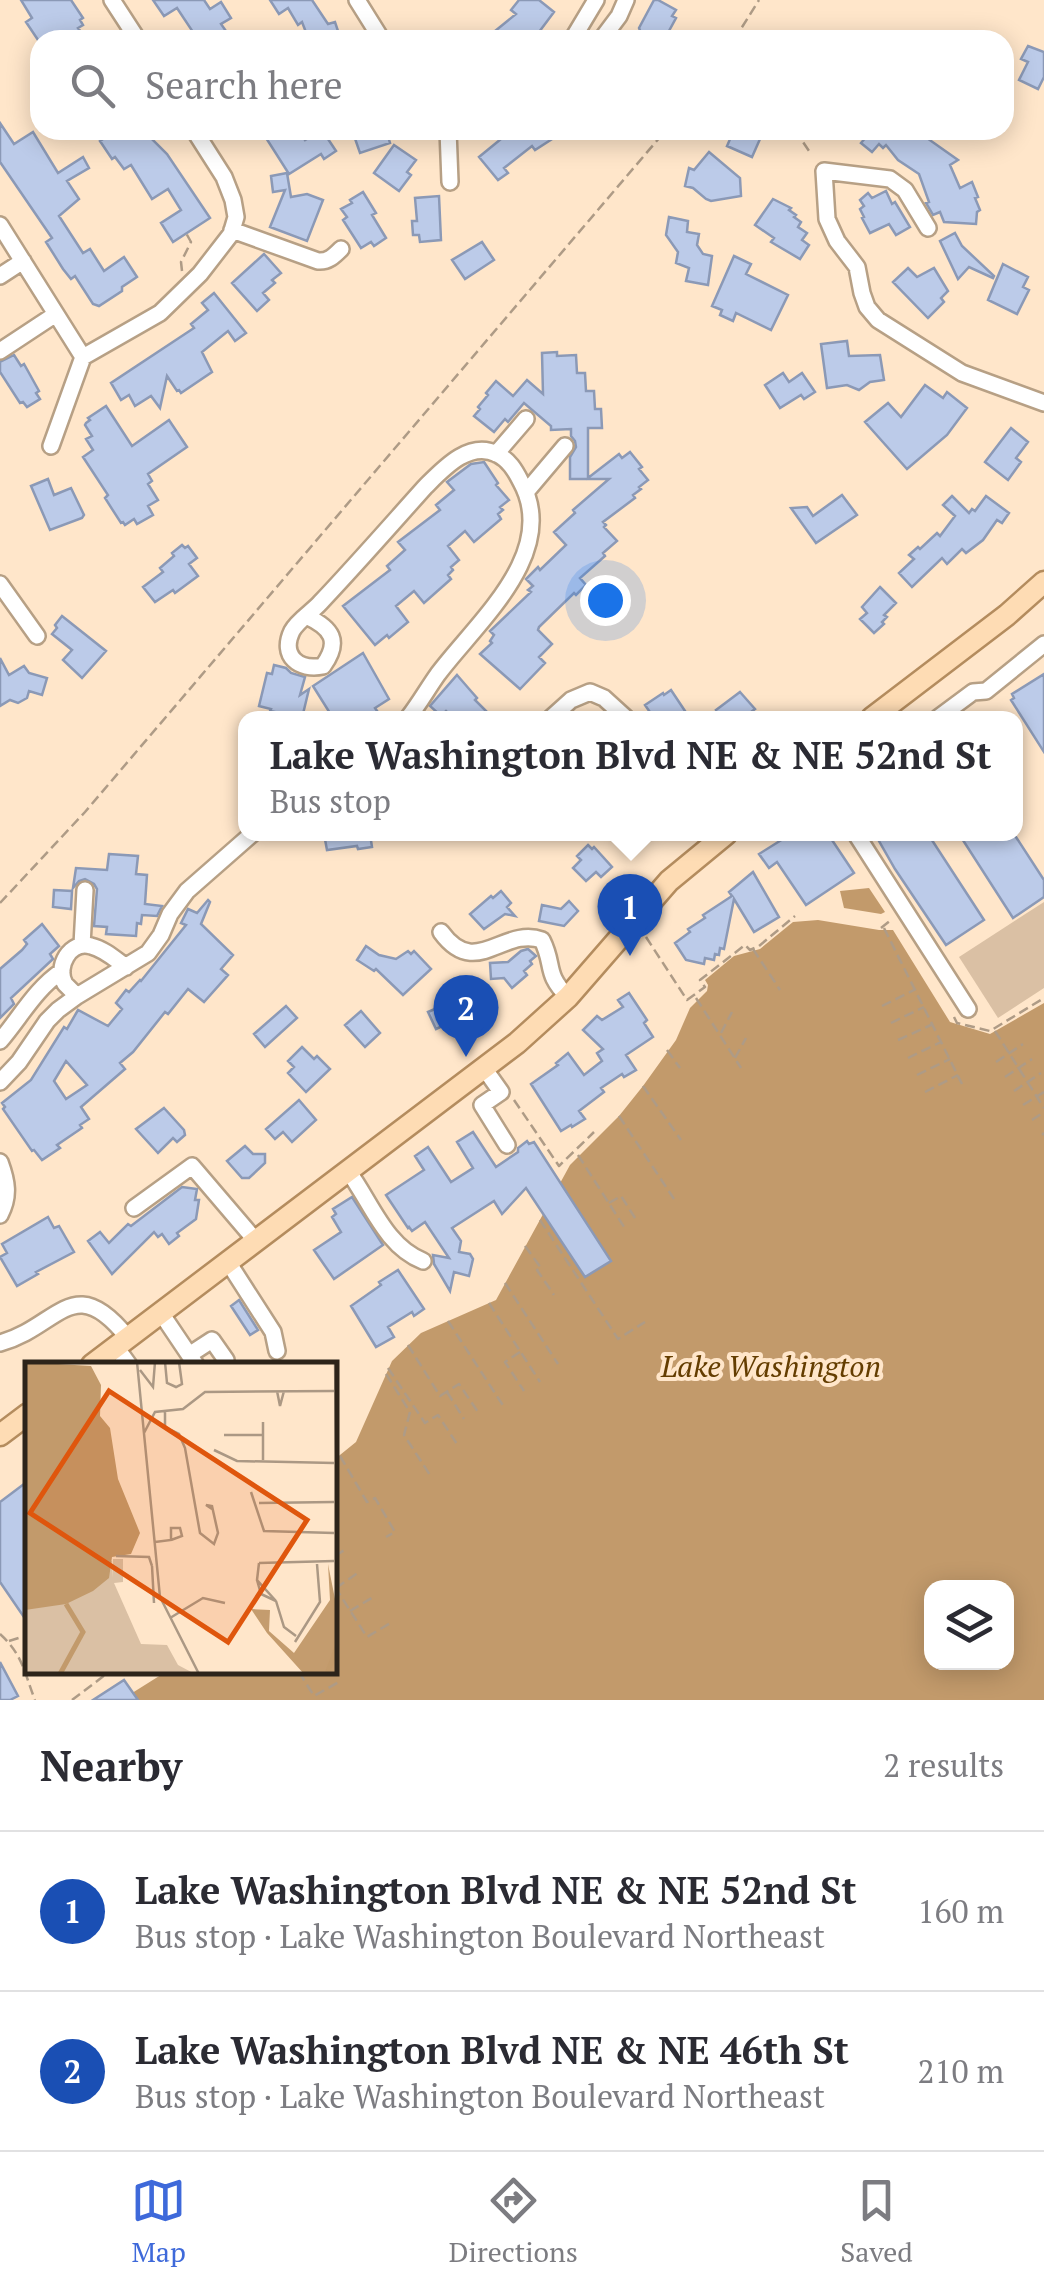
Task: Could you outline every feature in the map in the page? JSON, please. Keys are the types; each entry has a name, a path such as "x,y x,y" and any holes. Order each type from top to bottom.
{"main road":[{"path":"881,711 1008,615 1044,582"},
{"path":"96,1362 517,1043 568,996 669,881 718,841"},
{"path":"0,1435 25,1416"}],"street":[{"path":"112,0 132,30"},
{"path":"357,0 376,30"},
{"path":"578,30 596,0"},
{"path":"609,30 626,0"},
{"path":"51,446 84,358 160,313 200,274 232,230 236,217 233,200 224,177 200,140"},
{"path":"448,140 450,182"},
{"path":"928,228 905,190 890,179 824,171 827,218 836,240 857,267 867,307 878,320 962,373 1044,403"},
{"path":"0,224 84,358"},
{"path":"232,230 318,261 324,262 341,249"},
{"path":"0,276 23,261"},
{"path":"0,351 56,314"},
{"path":"496,454 526,419"},
{"path":"527,492 565,446"},
{"path":"306,616 444,468 463,455 482,449 512,464 527,492 532,526 526,553 503,595 413,711"},
{"path":"0,584 37,636"},
{"path":"947,711 973,692 986,690 1044,644"},
{"path":"559,711 571,700 590,692 618,711"},
{"path":"0,1082 47,1021 77,996 148,953 187,891 244,841"},
{"path":"860,841 968,1009"},
{"path":"82,945 85,890"},
{"path":"441,932 449,944 467,954 530,936 542,940 549,954 552,978 568,996"},
{"path":"77,996 65,984 62,972 64,959 73,950 91,946 126,968"},
{"path":"0,1041 28,1003 62,972"},
{"path":"484,1068 501,1092 482,1105 508,1145"},
{"path":"0,1162 8,1186 0,1214"},
{"path":"134,1208 192,1166 256,1241"},
{"path":"348,1171 390,1238 400,1249 422,1261"},
{"path":"228,1262 274,1332 276,1351"},
{"path":"0,1343 26,1334 65,1307 95,1306 110,1316 128,1362"},
{"path":"161,1313 192,1360 212,1340 226,1360"}],"path":[{"path":"740,30 759,0"},
{"path":"0,904 85,812 657,140"},
{"path":"802,140 809,151"},
{"path":"180,266 191,242 186,233"},
{"path":"753,949 795,916"},
{"path":"896,916 882,928 962,1084"},
{"path":"643,932 686,1000 705,987 700,980 745,945 753,949 780,990"},
{"path":"882,1006 916,990"},
{"path":"696,998 742,1068"},
{"path":"891,1024 924,1007"},
{"path":"720,1035 732,1012"},
{"path":"898,1040 933,1024"},
{"path":"995,1030 1044,1110 1032,1120"},
{"path":"736,1058 746,1038"},
{"path":"908,1058 941,1042"},
{"path":"996,1062 1023,1044"},
{"path":"667,1050 680,1068"},
{"path":"917,1075 950,1059"},
{"path":"1004,1077 1032,1059"},
{"path":"1014,1091 1041,1074"},
{"path":"924,1092 958,1076"},
{"path":"643,1086 680,1140"},
{"path":"1023,1105 1044,1092"},
{"path":"510,1093 559,1166 594,1132"},
{"path":"619,1116 674,1199"},
{"path":"578,1155 626,1230"},
{"path":"609,1203 621,1196 637,1221"},
{"path":"540,1220 618,1339 645,1322"},
{"path":"525,1246 554,1295"},
{"path":"505,1283 558,1364"},
{"path":"488,1303 540,1382"},
{"path":"448,1321 504,1407"},
{"path":"408,1346 440,1396 459,1384 478,1412"},
{"path":"520,1352 505,1362 524,1391"},
{"path":"388,1368 425,1423 438,1414 457,1444"},
{"path":"386,1374 410,1412 404,1435 430,1475"},
{"path":"447,1392 464,1419"},
{"path":"340,1456 368,1502 375,1498 394,1532 386,1537"},
{"path":"338,1554 346,1549"},
{"path":"338,1586 359,1572"},
{"path":"338,1590 366,1637 392,1622"},
{"path":"350,1611 374,1596"},
{"path":"0,1634 18,1653 25,1668"},
{"path":"8,1641 25,1636"},
{"path":"28,1675 35,1700"},
{"path":"72,1700 105,1675"},
{"path":"301,1675 314,1696 338,1682"}],"shaded area":[{"path":"1044,902 1044,988 998,1018 959,957"}],"water":[{"path":"869,888 885,912 844,908 840,891"},
{"name":"Lake Washington","path":"818,920 893,930 950,1022 990,1034 1044,1003 1044,1700 121,1700 161,1675 338,1675 338,1457 356,1442 392,1361 421,1333 496,1300 570,1165 643,1086 676,1040 690,1008 707,991 705,980 734,956 760,949 793,922"}],"building":[{"path":"21,0 71,0 83,18 83,25 80,30 31,30 26,22 32,18"},
{"path":"153,0 204,0 210,9 221,2 231,18 221,24 225,30 192,30 177,8 164,16"},
{"path":"270,0 312,0 328,24 335,22 338,30 305,30 288,8 279,14"},
{"path":"519,0 539,0 554,12 540,30 496,30 516,14 511,10"},
{"path":"654,0 676,10 669,30 639,28"},
{"path":"1028,46 1044,52 1044,77 1038,89 1019,80 1028,62 1021,59"},
{"path":"0,123 14,144 30,134 30,140 38,140 58,173 83,157 89,168 67,181 79,199 59,216 83,253 90,249 104,271 124,257 137,277 99,306 93,304 75,276 71,279 63,269 46,242 52,238 0,162"},
{"path":"153,140 167,154 210,218 173,242 161,223 181,210 168,189 152,199 131,165 124,169 100,141"},
{"path":"267,140 329,140 336,151 324,159 321,154 289,174"},
{"path":"355,140 389,140 390,143 360,153"},
{"path":"500,140 550,140 535,150 532,146 504,168 508,173 498,180 479,157"},
{"path":"730,140 760,140 752,157 727,146"},
{"path":"930,140 958,160 950,165 960,188 972,182 980,210 976,224 944,222 940,212 933,215 919,174 898,160 886,145 883,148 879,144 872,152 861,143"},
{"path":"394,145 416,160 399,191 374,173"},
{"path":"709,152 740,178 741,196 711,201 685,186 689,168 694,170"},
{"path":"287,173 291,197 307,194 323,200 307,241 270,227 285,190 273,192 271,176"},
{"path":"886,191 910,227 896,235 889,224 870,233 862,218 860,209 864,206 860,200 868,193 872,198"},
{"path":"363,192 386,238 361,248 343,220 347,217 341,209"},
{"path":"439,196 441,240 420,242 419,235 413,235 412,221 417,221 415,198"},
{"path":"773,199 791,208 801,222 798,227 807,233 802,240 809,245 800,259 771,242 774,238 755,225"},
{"path":"669,217 688,221 687,232 699,234 697,245 703,254 712,256 708,285 686,281 689,268 676,263 678,252 666,235"},
{"path":"955,233 962,246 993,278 969,267 958,279 940,241"},
{"path":"482,242 494,260 465,279 452,260"},
{"path":"264,254 281,273 263,293 269,300 257,311 232,283"},
{"path":"734,256 751,264 746,274 788,295 771,330 736,313 733,321 712,306"},
{"path":"1003,264 1028,277 1023,287 1029,290 1017,314 988,300"},
{"path":"908,268 917,277 934,268 948,291 941,298 944,302 928,318 893,282"},
{"path":"214,293 246,333 235,341 228,331 202,352 212,372 181,393 167,376 160,408 151,396 135,406 129,395 121,400 111,383 194,328 191,324 208,310 202,303"},
{"path":"847,341 849,356 880,355 884,380 870,382 859,390 847,385 827,388 821,344"},
{"path":"557,352 557,356 576,355 577,373 585,373 586,391 594,391 595,409 601,409 602,428 588,428 588,478 619,454 622,458 630,452 648,480 633,495 635,498 603,522 617,541 580,578 586,585 539,627 552,644 539,657 545,663 520,689 480,654 492,643 494,635 490,631 531,592 528,590 533,586 526,579 566,545 554,532 609,479 570,479 570,457 576,447 571,429 551,430 524,403 494,432 474,416 496,381 513,396 527,380 543,394 542,353"},
{"path":"14,355 21,366 24,364 39,391 36,393 40,399 27,407 20,403 0,372 0,362"},
{"path":"783,373 789,382 802,373 815,392 804,399 801,395 780,408 765,385"},
{"path":"925,385 943,398 947,392 967,408 947,435 907,469 865,422 888,403 901,417"},
{"path":"106,406 132,446 169,420 187,447 148,474 152,481 148,484 158,500 148,506 153,515 137,524 134,519 125,525 121,523 83,457 93,450 86,439 92,436 85,425 88,418"},
{"path":"1011,428 1028,442 1016,458 1021,462 1008,480 985,462"},
{"path":"484,462 509,500 500,507 501,519 474,542 465,531 448,546 459,560 451,567 451,579 424,603 414,591 396,606 408,622 375,645 343,606 390,570 387,566 405,550 398,542 440,510 436,505 454,490 447,482 471,464"},
{"path":"48,479 54,495 71,488 82,518 50,530 31,486"},
{"path":"842,495 857,515 816,543 791,508 807,507 813,516"},
{"path":"952,496 969,513 986,496 1009,513 1002,523 997,520 983,540 966,553 962,549 947,564 942,558 912,587 899,573 914,559 909,555 937,533 940,536 955,516 943,505"},
{"path":"182,545 188,546 197,558 189,564 198,576 155,602 143,587 163,572 160,568"},
{"path":"880,587 896,603 874,633 860,619 867,613 862,607"},
{"path":"62,616 106,651 82,678 63,660 72,650 52,634"},
{"path":"363,653 389,699 375,708 377,711 329,711 313,686"},
{"path":"0,658 9,675 24,666 29,673 47,678 42,695 29,691 27,698 18,703 10,700 0,706"},
{"path":"274,665 305,677 300,695 309,689 304,711 270,711 259,706 267,673 272,674"},
{"path":"1044,674 1044,752 1023,719 1023,711 1018,711 1011,700 1012,694"},
{"path":"457,675 486,711 436,711 430,706"},
{"path":"671,690 685,711 649,711 645,705"},
{"path":"740,692 755,709 752,711 716,710"},
{"path":"325,841 371,841 372,847 357,846 327,850"},
{"path":"780,841 833,841 854,873 806,905 777,862 769,868 759,854"},
{"path":"879,841 933,841 984,920 946,945"},
{"path":"964,841 1019,841 1044,880 1044,897 1013,918"},
{"path":"588,845 612,867 601,877 596,872 586,881 573,868 581,860 577,856"},
{"path":"109,854 138,856 136,874 147,875 145,904 162,906 157,916 142,915 136,936 106,934 107,927 94,926 97,889 85,879 73,888 76,868 107,870"},
{"path":"753,872 779,917 754,932 734,899 724,949 720,948 714,960 705,958 704,964 686,960 675,943 705,918 703,915 732,896 729,892"},
{"path":"54,890 72,891 71,909 53,907"},
{"path":"501,891 515,916 505,914 484,929 470,914"},
{"path":"569,901 578,911 564,926 539,921 542,905 561,909"},
{"path":"210,902 201,924 233,955 221,969 228,975 204,1002 188,989 120,1063 125,1069 81,1107 89,1119 80,1125 82,1128 42,1160 32,1151 2,1103 31,1080 78,1010 108,1026 122,1009 116,1003 126,990 129,992 141,981 186,925 181,923 188,909 197,913","holes":["66,1061 87,1085 66,1099 54,1081"]},
{"path":"42,924 59,946 50,954 53,959 11,998 14,1004 0,1018 0,969 22,950 27,944 24,940"},
{"path":"366,946 379,955 396,959 414,951 431,969 403,995 376,969 357,960"},
{"path":"528,949 536,956 524,971 527,975 512,988 504,978 491,979 490,963 508,962"},
{"path":"472,993 481,1013 478,1018 451,1030 449,1023 436,1029 428,1012"},
{"path":"629,993 653,1037 626,1055 636,1070 601,1088 604,1092 579,1111 585,1119 561,1131 531,1084 568,1053 584,1075 602,1061 597,1053 603,1049 583,1030 597,1016 602,1020 623,1007 618,1000"},
{"path":"286,1006 297,1018 265,1047 254,1034"},
{"path":"361,1011 380,1033 365,1047 345,1025"},
{"path":"302,1047 330,1069 306,1092 288,1073 294,1067 288,1061"},
{"path":"299,1100 316,1120 292,1142 283,1132 275,1139 266,1129"},
{"path":"164,1108 185,1135 177,1142 173,1138 158,1153 136,1129"},
{"path":"473,1132 496,1167 527,1141 534,1142 611,1261 585,1277 526,1188 502,1214 494,1201 452,1228 461,1241 459,1252 470,1254 473,1259 469,1276 454,1272 450,1291 433,1255 449,1258 425,1222 412,1231 386,1195 424,1170 415,1156 428,1147 451,1182 473,1168 457,1142"},
{"path":"245,1146 253,1154 265,1154 265,1163 249,1178 242,1178 227,1161"},
{"path":"182,1187 197,1189 196,1219 169,1244 162,1234 158,1237 154,1232 112,1274 88,1241 100,1232 109,1243 128,1224 131,1226"},
{"path":"352,1197 383,1245 334,1279 314,1250 341,1232 332,1217 336,1214 333,1209"},
{"path":"48,1217 54,1228 59,1226 74,1252 17,1286 0,1257 7,1253 2,1244"},
{"path":"398,1270 424,1309 388,1327 394,1337 376,1347 351,1306"},
{"path":"239,1300 258,1330 250,1335 231,1306"},
{"path":"25,1483 25,1619 0,1582 0,1502"},
{"path":"0,1662 18,1696 10,1700 0,1700"},
{"path":"124,1680 138,1700 93,1700"}],"place":[{"name":"Lake Washington Blvd NE & NE 52nd St","path":"630,956"},
{"name":"Lake Washington Blvd NE & NE 46th St","path":"466,1057"}]}
